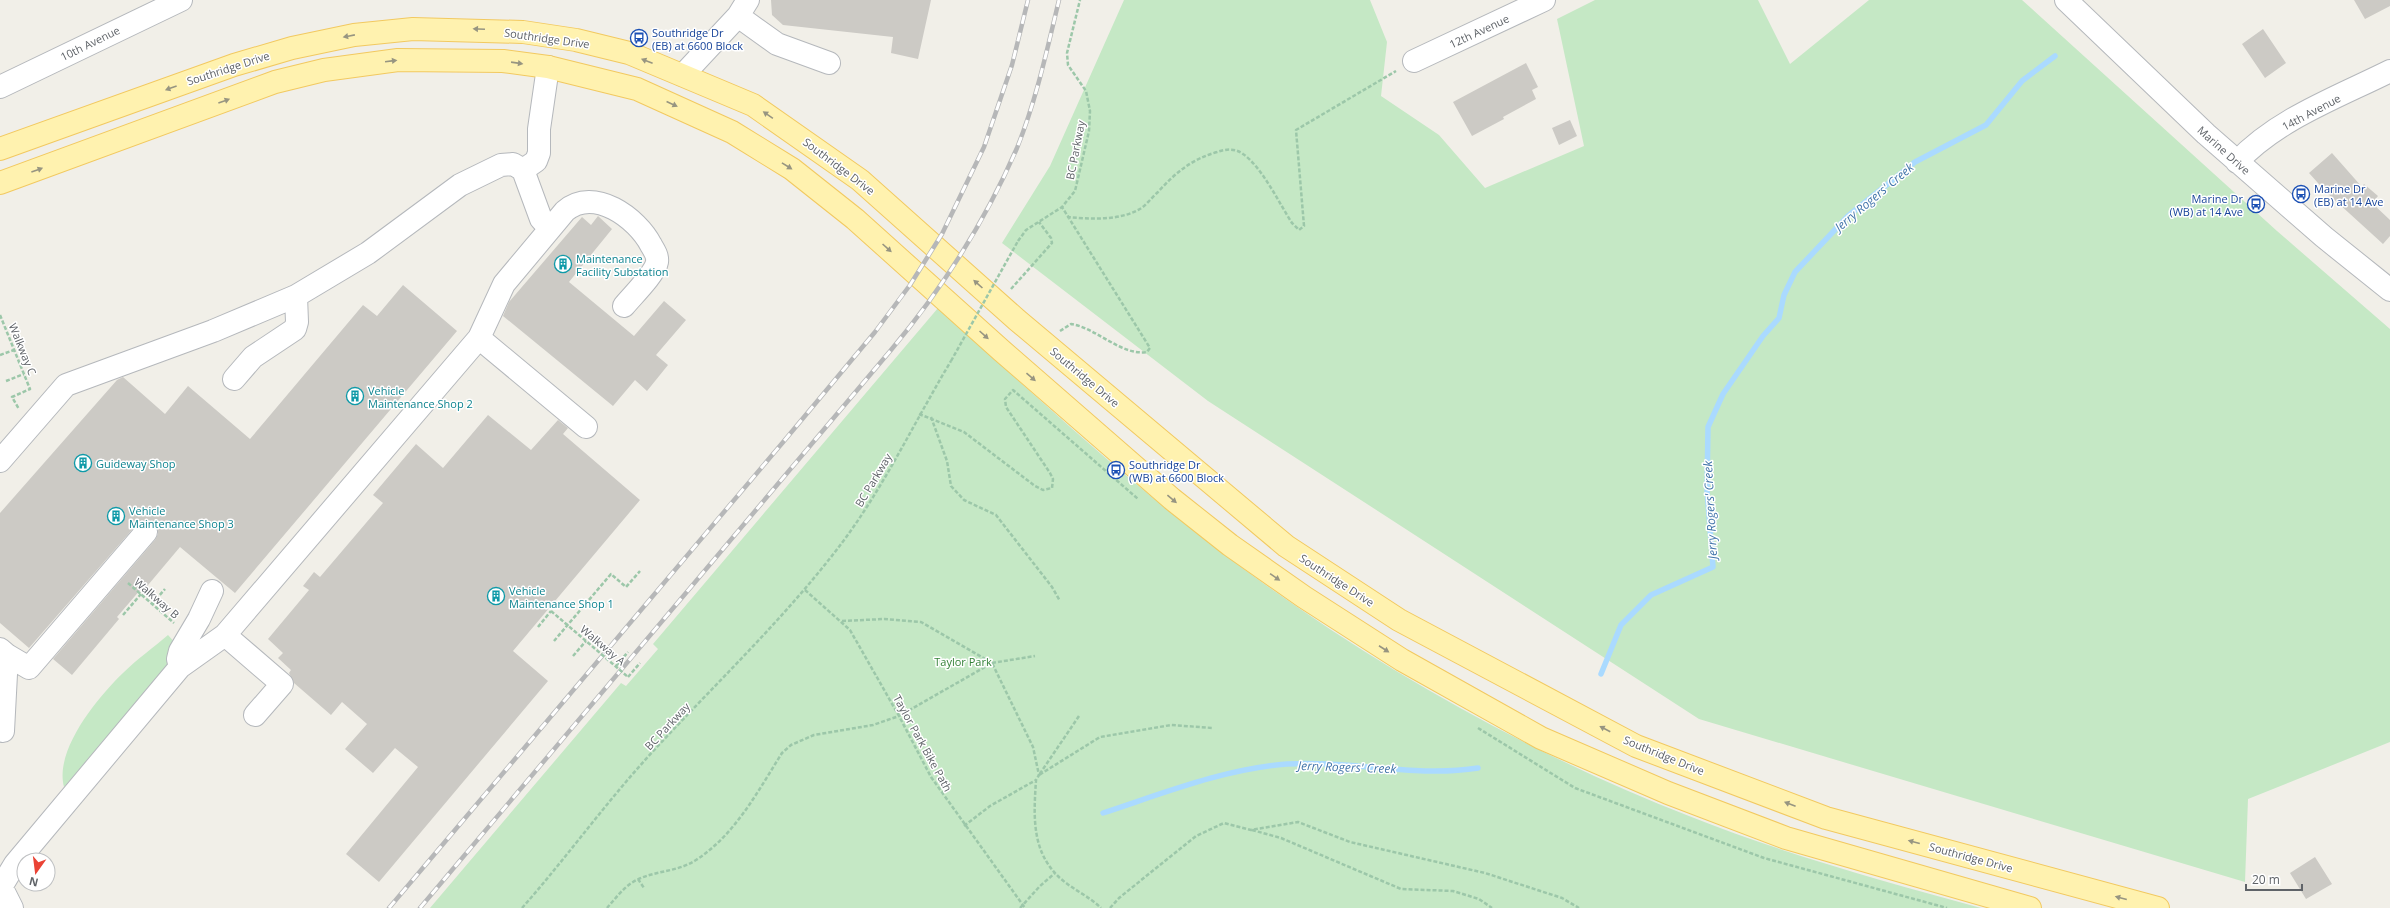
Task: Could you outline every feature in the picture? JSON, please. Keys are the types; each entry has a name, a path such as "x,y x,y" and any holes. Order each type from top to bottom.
{"main road":[{"name":"Southridge Drive","path":"0,149 234,64 292,48 354,35 413,29 523,32 576,40 629,53 753,105 860,180 1017,320 1286,546 1398,620 1636,746 1826,818 2158,908"},
{"path":"0,183 275,82 324,70 398,60 445,59 502,61 548,67 637,89 732,132 792,169 855,219 1002,351 1172,499 1230,545 1304,597 1402,660 1541,738 1668,793 1786,838 2030,908"},
{"path":"637,89 684,75"}],"street":[{"name":"10th Avenue","path":"0,87 181,0"},
{"name":"12th Avenue","path":"1414,61 1544,0"},
{"name":"Marine Drive","path":"2066,0 2237,162 2324,237 2390,290"},
{"path":"684,75 743,8 777,44 829,63"},
{"path":"522,170 536,161 539,152 539,129 548,67"},
{"name":"14th Avenue","path":"2237,162 2260,140 2304,114 2390,71"},
{"path":"0,461 66,385 212,331 296,296 320,284 368,254 460,185 474,176 500,165 513,164 522,170 541,219 550,229"},
{"path":"12,908 1,885 15,864 72,798 180,667 225,636 479,338 504,284 570,206 585,201 604,204 615,209 641,231 656,255 657,263 654,270 624,306"},
{"path":"234,379 253,357 295,329 297,322 296,296"},
{"path":"479,338 586,427"},
{"path":"3,652 30,668 146,532"},
{"path":"180,667 178,659 180,651 199,619 212,591"},
{"path":"225,636 282,684 255,715"},
{"path":"3,652 3,731"}],"path":[{"name":"BC Parkway","path":"522,908 655,749 805,590 848,535 886,477 919,414 951,361 1018,241 1026,230 1062,208 1075,191 1089,131 1090,111 1086,91 1068,65 1067,53 1080,0"},
{"path":"1067,217 1093,220 1125,215 1139,210 1182,168 1203,156 1225,150 1234,150 1243,154 1258,168 1292,223 1299,230 1304,226 1296,130 1414,61"},
{"path":"1058,332 1071,324 1082,326 1136,353 1147,352 1150,348 1062,208"},
{"path":"1011,290 1052,243 1051,238 1039,222"},
{"name":"Walkway C","path":"0,315 2,324 30,389 12,396"},
{"path":"0,355 14,350"},
{"path":"6,381 24,374"},
{"path":"931,417 947,461 952,486 964,500 996,515 1052,587 1060,601"},
{"name":"Walkway A","path":"567,625 611,574 626,587 640,571"},
{"name":"Walkway B","path":"124,579 180,628"},
{"path":"152,604 165,590"},
{"name":"Taylor Park Bike Path","path":"805,590 842,621 850,630 900,716 931,777 964,826 1024,906"},
{"path":"123,615 141,594"},
{"name":"Walkway A","path":"538,627 551,611 628,677 640,663"},
{"path":"842,621 884,619 921,622 992,663 1033,747 1039,775"},
{"path":"554,641 567,625"},
{"path":"573,656 586,641"},
{"path":"616,666 628,652"},
{"path":"608,908 622,890 638,880 680,869 697,860 717,844 737,822 782,753 791,745 814,735 873,725 900,716 992,663 1034,656"},
{"path":"1079,716 1036,780 1034,821 1042,853 1055,873 1102,908"},
{"path":"1039,775 1100,737 1171,725 1213,728"},
{"path":"964,826 990,806 1036,780"},
{"path":"1251,830 1298,822 1350,842 1485,873 1562,898 1579,908"},
{"path":"1110,908 1119,898 1196,836 1224,823 1280,838 1401,889 1453,891 1479,899 1492,908"},
{"path":"1020,908 1024,906 1040,886 1055,873"},
{"path":"638,880 644,888"}],"green space":[{"path":"1124,0 1370,0 1387,42 1381,96 1439,135 1485,188 1584,146 1557,19 1595,0 1758,0 1790,64 1869,0 2022,0 2277,231 2390,329 2390,742 2248,799 2245,882 1699,719 1208,401 1002,243 1050,166"},
{"name":"Taylor Park","path":"938,308 1086,441 1201,537 1293,604 1346,640 1401,674 1514,737 1630,792 1689,816 1797,855 1981,908 430,908 621,683 626,686 658,649 653,644"},
{"path":"168,635 178,646 168,669 64,787 63,772 65,757 80,725 113,683 134,663"}],"building":[{"path":"771,0 931,0 918,59 891,53 893,37 783,25 772,15"},
{"path":"2354,0 2390,0 2390,6 2365,19"},
{"path":"2263,29 2286,63 2265,78 2242,44"},
{"path":"1526,63 1538,87 1532,90 1536,99 1503,117 1504,119 1472,136 1453,102"},
{"path":"1570,120 1577,136 1559,145 1552,128"},
{"path":"2332,153 2362,187 2364,184 2378,196 2372,203 2390,220 2390,236 2383,244 2327,193 2309,173"},
{"path":"598,216 612,229 569,282 634,336 664,301 686,320 656,355 668,365 647,391 635,380 613,406 503,316 509,302 582,217 591,225"},
{"path":"403,285 457,331 235,593 180,547 143,591 141,589 117,617 119,619 72,675 53,659 155,540 158,534 158,528 149,520 142,520 29,648 0,623 0,513 117,380 123,377 165,414 188,386 250,439 363,305 377,316"},
{"path":"488,415 531,450 558,420 568,428 563,434 640,500 513,651 548,681 379,882 346,854 418,767 395,748 373,773 345,749 367,724 342,702 331,715 294,683 289,673 291,670 278,658 283,653 268,639 309,590 303,586 314,572 320,577 383,503 373,495 416,444 443,468"},
{"path":"2315,857 2332,884 2306,899 2290,873"}],"waterway":[{"name":"Jerry Rogers' Creek","path":"1601,674 1621,625 1651,595 1713,567 1707,490 1708,427 1723,394 1763,336 1779,318 1784,295 1795,272 1848,216 1915,162 1986,125 2022,81 2055,56"},
{"name":"Jerry Rogers' Creek","path":"1103,813 1217,776 1287,764 1335,764 1431,771 1454,771 1478,768"}],"railway":[{"path":"389,908 784,441 875,332 910,285 942,234 984,147 1012,65 1028,0"},
{"path":"420,908 891,350 945,279 977,228 1017,148 1035,94 1059,0"}],"place":[{"name":"Southridge Dr (EB) at 6600 Block","path":"639,38"},
{"name":"Marine Dr (EB) at 14 Ave","path":"2301,194"},
{"name":"Marine Dr (WB) at 14 Ave","path":"2256,204"},
{"name":"Maintenance Facility Substation","path":"563,264"},
{"name":"Vehicle Maintenance Shop 2","path":"355,396"},
{"name":"Guideway Shop","path":"83,463"},
{"name":"Southridge Dr (WB) at 6600 Block","path":"1116,470"},
{"name":"Vehicle Maintenance Shop 3","path":"116,516"},
{"name":"Vehicle Maintenance Shop 1","path":"496,596"}]}
